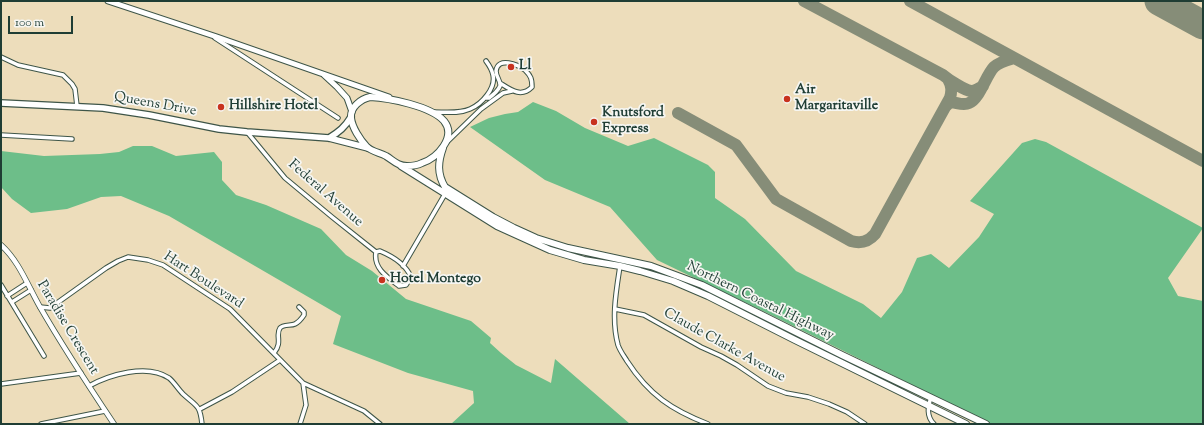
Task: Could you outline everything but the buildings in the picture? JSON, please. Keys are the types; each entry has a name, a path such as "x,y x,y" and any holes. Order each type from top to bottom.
{"highway":[{"path":"374,97 398,101 432,112 444,122 448,131 448,137 443,147 423,163 411,166 401,166 379,152 368,148 355,130 351,115 358,102 364,98 374,97"},
{"name":"Northern Coastal Highway","path":"443,147 439,163 439,171 441,180 445,187 493,217 514,228 536,238 568,248 651,266 702,284 842,355 986,424"},
{"name":"Northern Coastal Highway","path":"401,166 497,226 550,250 584,260 640,271 673,281 708,296 966,424"}],"main road":[{"path":"108,1 322,73 398,101"},
{"path":"322,73 347,98 351,115 347,124 341,131 329,138"},
{"name":"Queens Drive","path":"1,103 98,107 220,129 329,138 368,148"}],"street":[{"path":"211,35 338,118"},
{"path":"1,57 23,66 63,75 75,89 77,106"},
{"path":"432,112 453,112 470,109 485,98 491,88 494,75 486,61"},
{"path":"507,62 521,68 529,74 532,79 532,87 522,93 513,91 500,83 496,69 499,65 507,62"},
{"path":"485,98 489,98 494,94 499,88 500,83"},
{"path":"443,147 481,109 503,93 513,91"},
{"name":"Federal Avenue","path":"247,132 285,178 376,252 380,251 387,254 403,266"},
{"path":"1,135 72,139"},
{"path":"376,252 374,258 378,268 399,286 406,284 411,277 409,272 403,266 445,194"},
{"name":"Paradise Crescent","path":"1,245 15,262 40,307 114,424"},
{"name":"Hart Boulevard","path":"40,307 50,308 118,261 128,257 148,260 163,266 230,309 303,383 358,407 370,414 380,424"},
{"path":"620,266 615,309 615,326 618,347 649,390 670,407 708,424"},
{"path":"7,296 27,283"},
{"path":"1,285 44,356"},
{"path":"12,302 31,290"},
{"path":"274,353 279,346 278,331 280,328 283,326 294,325 304,315 304,312 299,307"},
{"name":"Claude Clarke Avenue","path":"615,309 644,315 737,365 768,386 786,393 808,397 829,404 847,412 865,424"},
{"path":"200,409 232,392 280,360"},
{"path":"89,386 108,378 136,371 157,372 169,378 200,409 202,424"},
{"path":"1,384 81,373"},
{"path":"300,424 306,404 303,383"},
{"path":"931,397 928,406 928,415 930,421 934,424"},
{"path":"41,424 105,411"}],"green space":[{"path":"533,102 556,111 585,128 628,146 654,138 708,165 715,172 715,198 745,219 796,271 863,304 881,318 902,292 917,258 931,254 949,268 979,237 994,214 970,201 1022,143 1035,139 1046,142 1203,228 1168,278 1178,296 1203,301 1203,424 991,424 657,260 610,207 545,180 470,127 489,118 518,112"},
{"path":"133,146 152,146 176,156 214,152 222,162 222,180 236,195 266,205 321,229 346,255 372,271 406,299 471,321 491,338 490,343 516,365 551,383 555,359 630,424 451,424 474,403 473,391 408,373 333,344 341,316 169,216 121,196 101,197 67,209 31,213 12,199 1,187 1,151 44,156 100,154 119,152"}],"taxiway":[{"path":"804,1 943,75 965,89 972,91 983,86"},
{"path":"910,1 1203,161"},
{"path":"946,106 950,102 964,104 973,101 994,67 1001,62 1014,58"},
{"path":"678,113 736,145 776,199 851,241 861,242 867,241 875,234 950,98 951,88 948,79"}],"runway":[{"path":"1159,1 1203,25"}],"place":[{"name":"Ll","path":"511,67"},
{"name":"Air Margaritaville","path":"787,99"},
{"name":"Hillshire Hotel","path":"221,107"},
{"name":"Knutsford Express","path":"594,122"},
{"name":"Hotel Montego","path":"382,280"}]}
